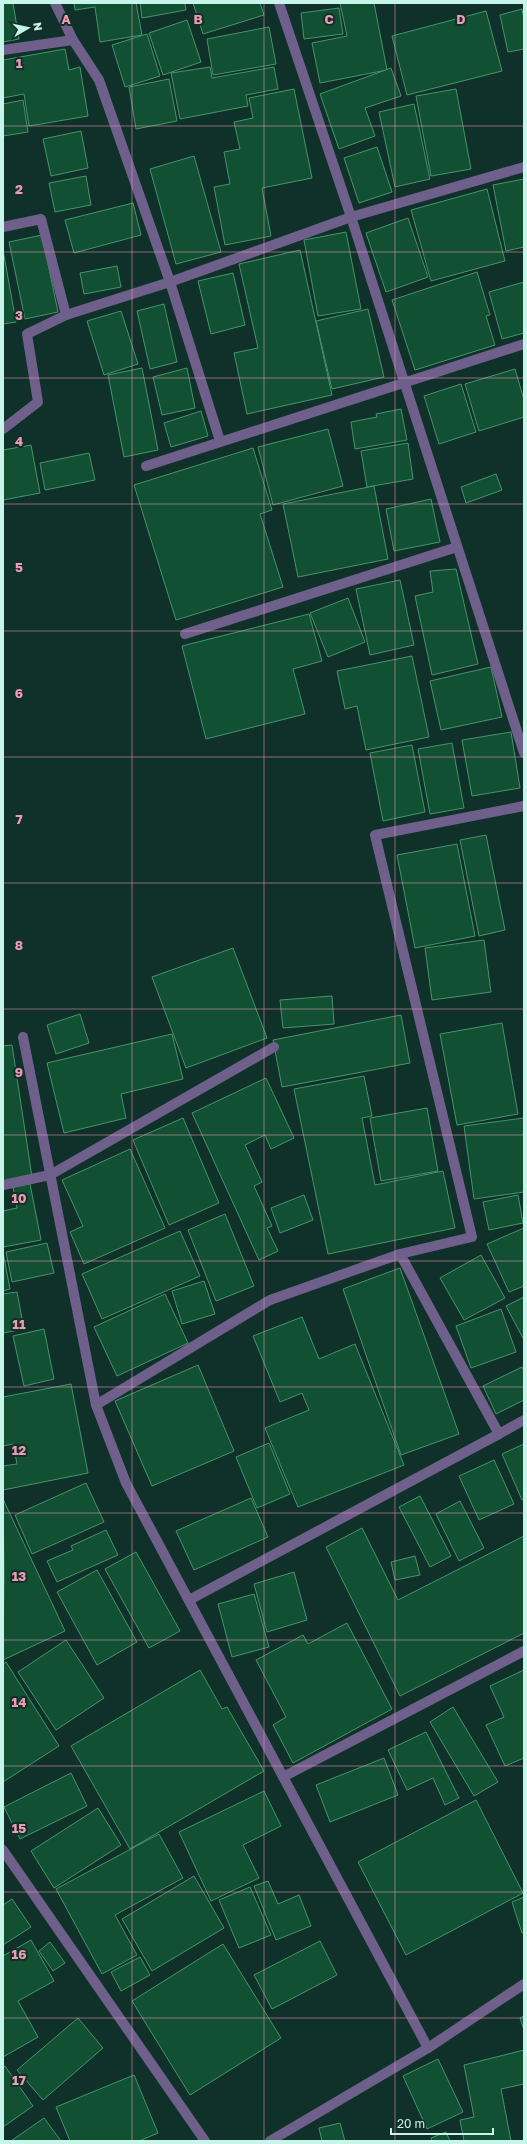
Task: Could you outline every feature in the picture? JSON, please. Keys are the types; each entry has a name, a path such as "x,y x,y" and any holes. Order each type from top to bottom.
{"street":[{"path":"55,3 72,40 99,80 170,282 220,441"},
{"path":"279,3 351,217 524,753"},
{"path":"3,50 72,40"},
{"path":"3,429 38,402 28,334 66,315 170,282 351,217 524,167"},
{"path":"3,226 41,219 66,315"},
{"path":"146,466 220,441 405,384 524,344"},
{"path":"185,634 457,547"},
{"path":"96,1405 270,1300 400,1254 472,1237 375,835 524,806"},
{"path":"23,1037 96,1405 126,1483 428,2048"},
{"path":"3,1185 50,1175 274,1047"},
{"path":"400,1254 500,1434"},
{"path":"189,1600 524,1420"},
{"path":"283,1777 524,1651"},
{"path":"3,1850 205,2141"},
{"path":"270,2141 428,2048 524,1984"}],"building":[{"path":"3,3 13,3 19,39 3,42"},
{"path":"74,3 136,3 142,35 100,42 95,7 75,10"},
{"path":"140,3 185,3 186,10 142,18"},
{"path":"193,3 260,3 264,15 203,34"},
{"path":"340,3 374,3 387,70 320,83 312,43 347,36"},
{"path":"339,8 343,34 304,39 301,13"},
{"path":"522,9 524,20 524,49 508,52 500,15"},
{"path":"486,11 502,71 407,95 392,36"},
{"path":"187,20 201,62 163,75 149,33"},
{"path":"269,27 276,64 213,75 207,39"},
{"path":"147,34 160,76 125,87 112,45"},
{"path":"65,49 69,70 80,67 88,116 29,126 24,94 3,98 3,60"},
{"path":"210,67 212,78 274,67 278,89 246,95 248,106 180,119 171,73"},
{"path":"391,68 401,96 365,108 375,136 339,149 320,94"},
{"path":"169,79 177,121 136,129 129,87"},
{"path":"294,89 312,178 262,188 271,236 225,245 214,187 230,184 224,152 240,149 234,122 253,118 249,98"},
{"path":"456,89 471,169 431,176 416,96"},
{"path":"23,100 28,132 3,136 3,104"},
{"path":"414,104 430,179 395,187 379,112"},
{"path":"81,131 88,168 51,176 43,139"},
{"path":"377,147 392,192 359,203 344,158"},
{"path":"194,156 221,252 176,264 150,169"},
{"path":"86,176 91,205 55,212 49,183"},
{"path":"524,179 524,247 506,251 493,185"},
{"path":"487,189 505,261 431,281 411,210"},
{"path":"133,203 141,235 74,253 65,220"},
{"path":"408,218 428,277 386,292 366,233"},
{"path":"346,232 361,309 318,316 304,240"},
{"path":"42,235 58,312 25,319 9,242"},
{"path":"3,250 16,322 3,324"},
{"path":"300,250 332,395 247,414 234,353 258,348 239,264"},
{"path":"117,266 121,287 84,294 80,273"},
{"path":"477,272 490,315 486,316 495,345 415,370 392,300"},
{"path":"233,273 245,325 211,334 198,281"},
{"path":"524,282 524,333 502,339 489,292"},
{"path":"164,304 177,362 150,369 137,311"},
{"path":"368,309 384,377 332,389 316,321"},
{"path":"121,311 138,364 104,375 87,321"},
{"path":"142,368 158,450 124,457 108,375"},
{"path":"187,368 195,408 162,415 153,377"},
{"path":"515,369 524,400 524,417 479,431 465,384"},
{"path":"461,384 476,432 439,444 424,396"},
{"path":"401,409 407,440 355,449 351,422 377,417 376,414"},
{"path":"201,411 208,436 171,447 164,423"},
{"path":"328,429 343,486 273,505 258,447"},
{"path":"408,443 413,479 367,487 361,451"},
{"path":"31,445 40,493 3,500 3,450"},
{"path":"253,448 272,510 260,514 283,587 176,620 134,485"},
{"path":"89,453 95,480 45,490 40,463"},
{"path":"496,474 502,490 466,503 461,487"},
{"path":"374,486 388,559 298,577 283,504"},
{"path":"431,499 440,542 394,551 386,509"},
{"path":"456,569 478,664 432,675 415,596 433,592 430,571"},
{"path":"400,580 414,645 370,655 356,589"},
{"path":"348,598 365,642 328,657 310,613"},
{"path":"309,614 322,661 293,669 305,714 206,739 182,646"},
{"path":"412,656 429,737 366,750 357,706 345,709 337,671"},
{"path":"491,667 502,717 441,730 430,681"},
{"path":"511,732 520,788 472,796 462,740"},
{"path":"452,743 464,808 430,814 418,749"},
{"path":"412,745 425,812 383,821 370,753"},
{"path":"486,835 505,930 479,936 460,840"},
{"path":"457,844 475,936 415,948 397,855"},
{"path":"484,940 491,992 432,1000 425,948"},
{"path":"233,948 267,1038 186,1068 152,977"},
{"path":"332,996 334,1024 283,1028 280,1000"},
{"path":"80,1014 89,1043 56,1054 47,1025"},
{"path":"401,1015 410,1063 282,1087 273,1040"},
{"path":"502,1023 518,1114 457,1125 440,1034"},
{"path":"172,1034 183,1079 121,1094 126,1118 64,1133 47,1063"},
{"path":"12,1045 32,1177 3,1182 3,1046"},
{"path":"364,1076 372,1116 362,1118 375,1185 443,1171 455,1228 328,1254 294,1089"},
{"path":"266,1078 294,1138 271,1149 265,1135 245,1145 262,1182 254,1186 272,1226 267,1228 278,1251 259,1260 192,1113"},
{"path":"427,1108 438,1171 381,1181 370,1118"},
{"path":"183,1118 219,1203 169,1225 133,1140"},
{"path":"524,1118 524,1192 474,1199 464,1126"},
{"path":"130,1149 165,1228 84,1264 70,1232 83,1226 62,1180"},
{"path":"30,1184 41,1240 3,1247 3,1211 17,1208 13,1187"},
{"path":"304,1195 313,1220 280,1233 271,1208"},
{"path":"518,1195 523,1223 489,1230 483,1202"},
{"path":"225,1214 254,1286 216,1301 188,1230"},
{"path":"524,1228 524,1286 509,1292 487,1244"},
{"path":"180,1231 200,1276 102,1319 82,1274"},
{"path":"47,1243 54,1273 12,1282 6,1252"},
{"path":"3,1252 10,1289 3,1291"},
{"path":"481,1255 505,1298 464,1320 440,1278"},
{"path":"400,1268 459,1434 401,1455 343,1289"},
{"path":"204,1281 215,1314 182,1324 172,1291"},
{"path":"17,1292 24,1329 3,1333 3,1294"},
{"path":"165,1294 188,1343 117,1376 94,1327"},
{"path":"524,1297 524,1340 506,1306"},
{"path":"501,1309 516,1352 471,1368 456,1326"},
{"path":"302,1317 319,1359 355,1344 404,1465 298,1507 265,1428 309,1410 302,1393 280,1402 253,1336"},
{"path":"44,1329 54,1379 24,1386 13,1336"},
{"path":"198,1365 234,1451 152,1486 115,1401"},
{"path":"522,1367 524,1371 524,1400 496,1414 483,1386"},
{"path":"71,1384 88,1473 3,1490 3,1466 17,1464 13,1444 3,1446 3,1397"},
{"path":"269,1443 290,1494 257,1508 236,1457"},
{"path":"524,1444 524,1499 522,1500 502,1454"},
{"path":"494,1460 514,1504 479,1520 459,1476"},
{"path":"86,1483 104,1522 32,1554 15,1515"},
{"path":"420,1496 451,1556 430,1567 399,1507"},
{"path":"251,1498 268,1537 194,1570 176,1531"},
{"path":"3,1499 65,1631 3,1660 4,1573"},
{"path":"460,1501 484,1548 459,1561 436,1514"},
{"path":"362,1528 398,1600 524,1536 524,1633 400,1696 326,1547"},
{"path":"106,1530 118,1555 57,1582 47,1561 73,1550 71,1546"},
{"path":"136,1552 180,1631 149,1648 105,1569"},
{"path":"415,1556 420,1575 395,1580 391,1562"},
{"path":"97,1570 137,1642 97,1665 57,1592"},
{"path":"294,1572 307,1620 267,1632 254,1584"},
{"path":"254,1594 269,1647 232,1657 218,1604"},
{"path":"347,1623 392,1709 293,1763 273,1725 286,1717 256,1660 303,1635 308,1644"},
{"path":"66,1640 104,1698 56,1730 18,1672"},
{"path":"6,1662 59,1746 3,1782 3,1664"},
{"path":"200,1670 222,1709 227,1707 264,1771 130,1849 71,1746"},
{"path":"524,1670 524,1758 505,1766 486,1725 504,1717 490,1686"},
{"path":"453,1707 498,1782 474,1796 430,1722"},
{"path":"426,1732 459,1798 445,1805 433,1778 407,1790 388,1750"},
{"path":"384,1758 398,1795 330,1822 316,1785"},
{"path":"71,1773 87,1806 20,1839 4,1807"},
{"path":"264,1791 281,1826 243,1845 259,1878 211,1901 179,1832"},
{"path":"476,1800 523,1893 406,1955 358,1862"},
{"path":"98,1808 121,1845 54,1888 31,1851"},
{"path":"159,1834 183,1878 115,1915 137,1955 102,1974 56,1889"},
{"path":"194,1876 224,1928 152,1971 122,1919"},
{"path":"268,1881 278,1904 299,1895 311,1926 276,1940 254,1886"},
{"path":"250,1887 271,1935 239,1948 219,1900"},
{"path":"524,1897 524,1932 522,1933 512,1902"},
{"path":"12,1899 31,1927 3,1945 3,1905"},
{"path":"31,1940 54,1981 18,2001 38,2037 3,2057 3,1956"},
{"path":"320,1941 337,1975 272,2009 254,1975"},
{"path":"50,1942 65,1963 53,1971 39,1951"},
{"path":"223,1944 281,2038 190,2095 132,2001"},
{"path":"140,1957 150,1975 121,1991 111,1972"},
{"path":"524,2016 524,2030 520,2018"},
{"path":"78,2018 103,2048 43,2100 17,2070"},
{"path":"524,2050 524,2084 501,2089 511,2141 464,2141 460,2120 474,2117 464,2065"},
{"path":"438,2059 463,2112 427,2129 403,2076"},
{"path":"5,2066 33,2106 3,2127 3,2068"},
{"path":"134,2075 158,2133 139,2141 70,2141 56,2107"},
{"path":"44,2118 61,2141 11,2141"},
{"path":"340,2123 345,2141 322,2141 319,2128"},
{"path":"446,2132 450,2141 432,2141 431,2138"}]}
